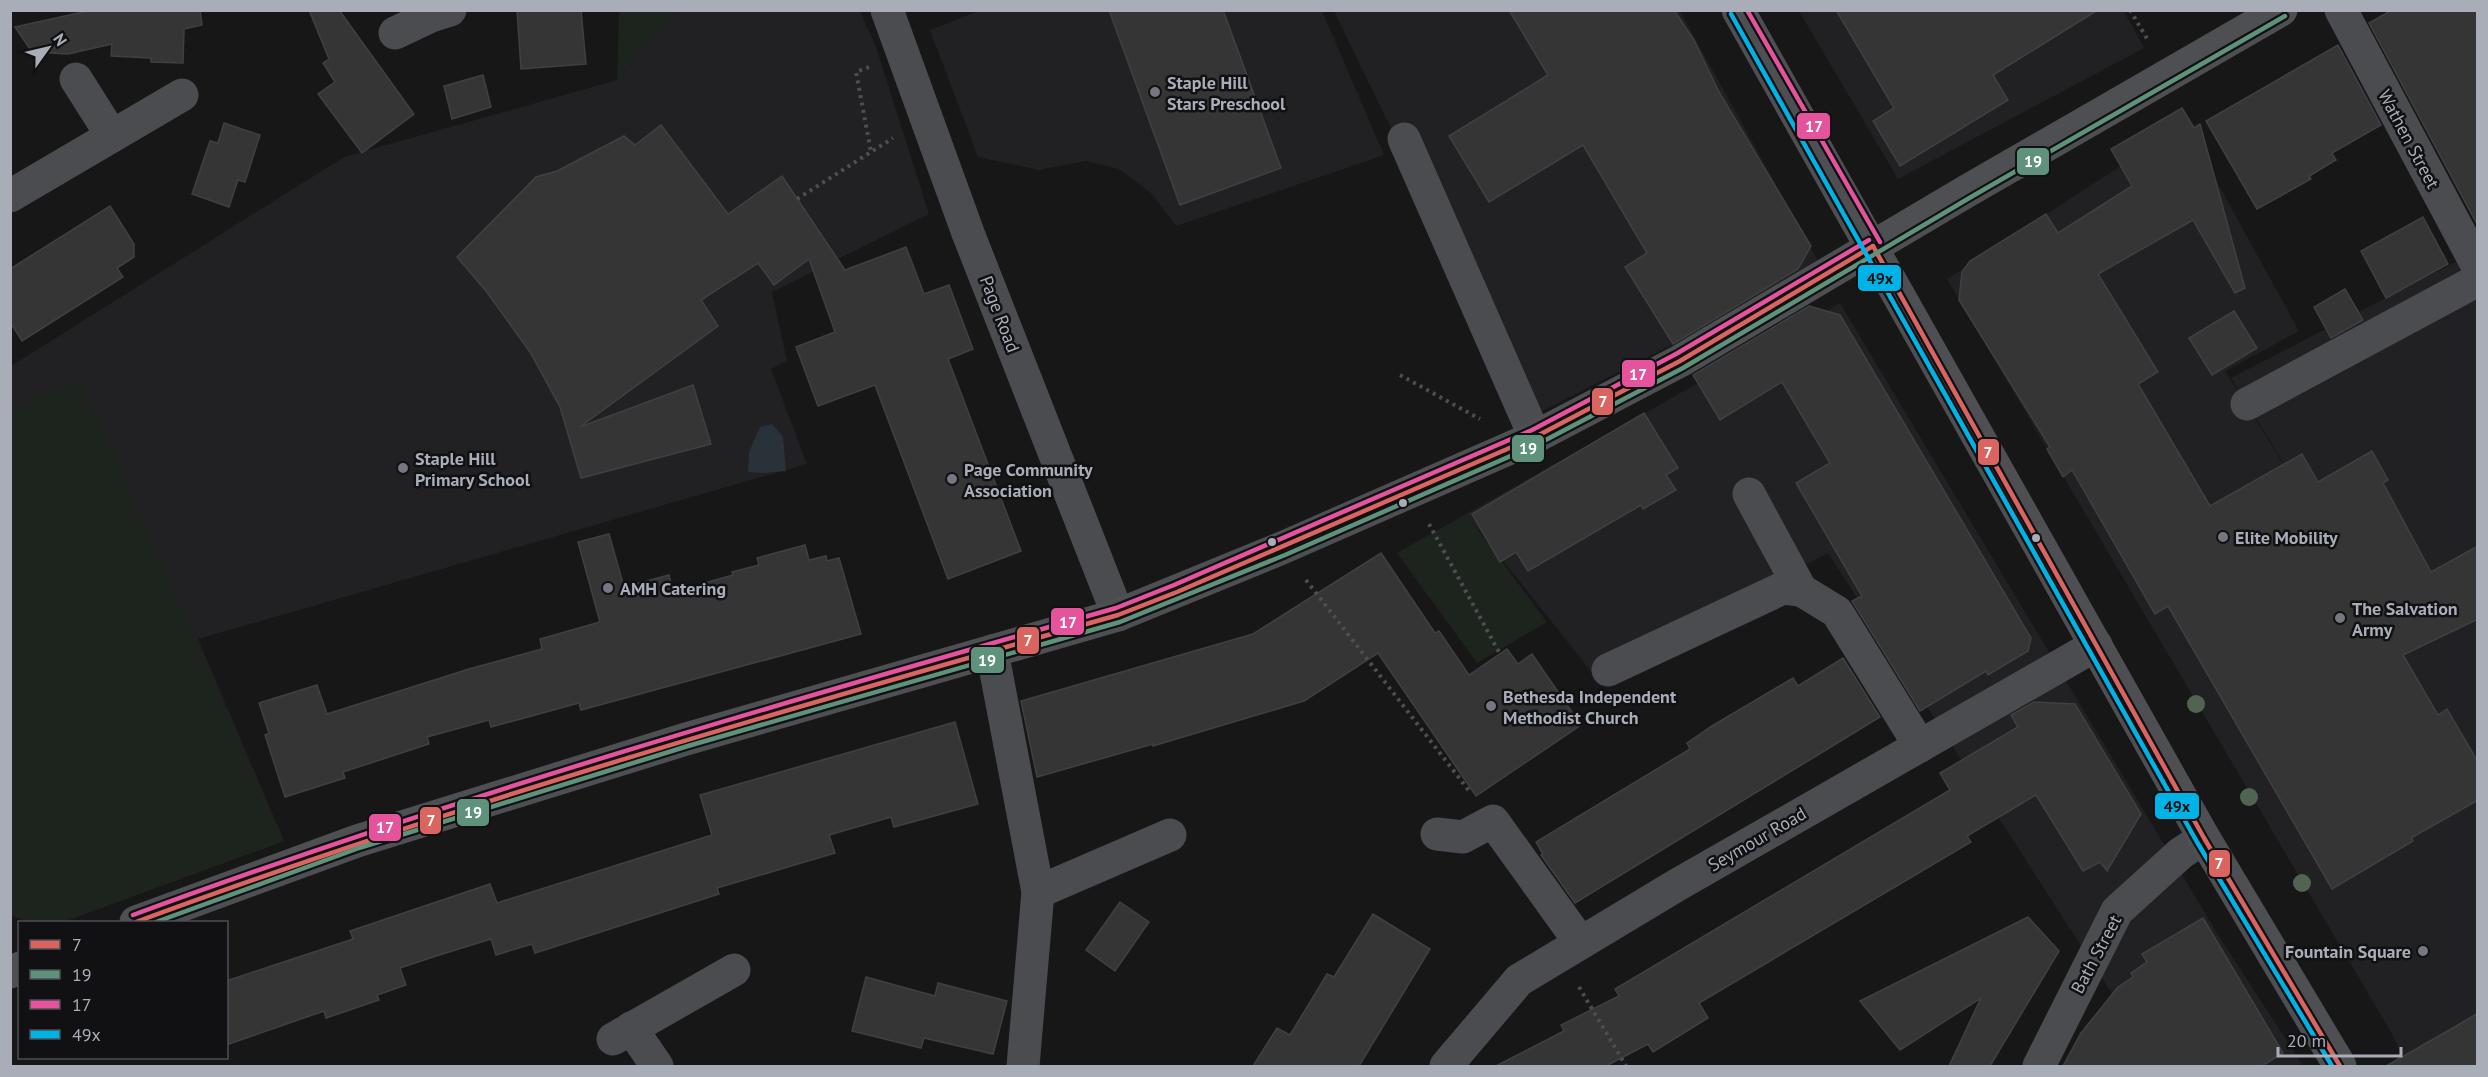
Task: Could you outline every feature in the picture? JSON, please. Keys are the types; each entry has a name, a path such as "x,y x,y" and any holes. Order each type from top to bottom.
{"main road":[{"path":"1738,10 1873,246 2204,838 2340,1066"},
{"path":"139,921 357,841 686,739 1118,615 1282,548 1528,439 1680,361 2167,74 2281,10"}],"street":[{"name":"Page Road","path":"887,10 968,233 1118,615"},
{"name":"Wathen Street","path":"2247,404 2476,264 2341,10"},
{"path":"395,33 437,12"},
{"path":"76,79 112,136"},
{"path":"10,196 182,95"},
{"path":"1404,139 1528,439"},
{"path":"1749,494 1801,590"},
{"path":"1608,670 1783,588 1801,590 1837,612 1920,746"},
{"name":"Seymour Road","path":"1446,1066 1519,981 1570,949 2096,645"},
{"path":"992,651 1038,892 1023,1066"},
{"path":"1437,834 1463,837 1493,821 1570,949"},
{"path":"1038,892 1170,835"},
{"name":"Bath Street","path":"2039,1066 2117,911 2181,853 2204,838"},
{"path":"657,1066 622,1033 734,970"}],"path":[{"path":"871,152 856,72 903,55"},
{"path":"797,199 926,117"},
{"path":"1400,375 1528,439"},
{"path":"1411,492 1500,654"},
{"path":"1282,548 1493,821"},
{"path":"1570,949 1626,1066"}],"shaded area":[{"path":"619,11 677,11 617,80"},
{"name":"Staple Hill Primary School","path":"677,11 860,11 876,47 929,214 772,292 787,361 771,369 807,464 198,639 284,841 66,921 26,921 11,915 11,366 344,157 617,80"},
{"name":"Staple Hill Stars Preschool","path":"979,11 1322,11 1384,155 1176,226 1152,194 1119,169 1086,161 1039,170 978,157 930,30"},
{"path":"1334,11 1680,11 1822,268 1519,423 1397,141"},
{"path":"1799,11 2124,11 2144,48 1898,179"},
{"path":"2185,124 2299,331 2225,371 2355,578 2231,378 2477,251 2477,1066 2408,1066 2392,1034 1947,279"},
{"path":"1840,303 2217,933 2303,1066 2087,1066 2116,1000 1828,553 1594,675 1466,514"},
{"path":"81,379 284,841 66,921 25,921 10,915 11,410"},
{"path":"772,424 783,437 786,471 748,472 749,452 760,427"},
{"path":"1466,514 1547,622 1477,663 1397,553"}],"building":[{"path":"92,10 200,10 202,25 184,29 183,63 151,62 151,58 111,56 112,44 68,54 32,52 15,27"},
{"path":"309,10 339,10 414,114 362,153 318,94 335,82 323,63 329,59"},
{"path":"517,10 581,10 586,64 521,69"},
{"path":"1109,10 1223,10 1281,168 1180,205"},
{"path":"1509,10 1674,10 1694,40 1719,92 1811,246 1798,269 1673,344 1625,267 1647,253 1583,145 1489,202 1449,136 1548,75"},
{"path":"1836,10 2098,10 1993,75 2008,100 1900,166 1873,121 1894,108"},
{"path":"2392,10 2478,10 2478,226 2369,23"},
{"path":"2338,45 2381,125 2332,153 2336,160 2309,176 2311,179 2257,209 2206,121"},
{"path":"483,75 491,107 452,119 444,86"},
{"path":"2182,108 2194,128 2200,124 2245,288 2235,293 2193,220 2098,274 2158,372 2138,384 2210,506 2302,454 2318,482 2372,451 2388,480 2383,483 2431,572 2478,546 2478,619 2403,655 2438,715 2447,709 2478,762 2478,800 2411,838 2413,841 2332,889 2168,606 2155,614 2072,470 2063,477 2047,449 2050,447 1959,300 1962,272 1970,261 2046,214 2058,233 2132,186 2111,149"},
{"path":"224,123 260,135 245,182 238,180 229,207 192,194 210,141 218,143"},
{"name":"Staple Hill Primary School","path":"661,125 728,214 782,176 845,270 906,247 924,294 949,285 973,349 948,359 1021,551 948,579 875,385 818,406 796,347 835,332 809,259 774,285 758,263 701,300 718,326 580,427 693,385 711,444 581,478 560,407 530,352 486,291 457,257 536,177 557,171 624,136 635,145"},
{"path":"110,206 134,244 134,257 117,268 123,277 22,341 10,322 10,269"},
{"path":"2423,217 2448,264 2386,298 2361,251"},
{"path":"2345,289 2363,320 2331,338 2314,307"},
{"path":"1809,306 1840,315 2031,638 2028,651 1988,675 1986,671 1920,711 1852,601 1862,596 1796,483 1830,463 1782,382 1720,420 1693,375"},
{"path":"2234,311 2257,348 2212,375 2189,338"},
{"path":"1644,413 1678,468 1666,475 1676,490 1643,509 1641,505 1528,571 1516,552 1500,562 1472,514"},
{"path":"609,534 624,587 669,575 673,592 733,575 732,572 759,565 757,558 805,545 809,560 826,556 827,561 839,558 861,634 581,710 579,703 491,727 489,720 427,737 429,744 343,772 345,778 285,797 265,735 269,733 259,703 317,685 327,714 469,669 542,649 540,639 600,622 578,542"},
{"path":"1381,553 1435,633 1439,631 1469,675 1507,649 1518,664 1532,654 1581,725 1476,796 1378,653 1304,701 1153,746 1153,744 1037,777 1021,701 1253,634"},
{"path":"1843,658 1880,717 1575,903 1541,855 1543,854 1536,842 1690,749 1687,743 1712,726 1793,678 1798,686"},
{"path":"2034,702 2075,704 2141,814 2107,871 2100,862 2083,871 2036,795 1967,836 1971,842 1699,1003 1708,1018 1653,1052 1648,1044 1606,1066 1496,1066 1564,1031 1561,1025 1619,996 1615,989 1950,790 1940,773 2018,727 2011,715"},
{"path":"955,722 978,804 894,827 891,817 829,835 835,853 717,888 719,894 535,953 532,944 496,955 491,939 436,956 400,968 406,985 377,995 379,1000 326,1018 324,1011 228,1044 228,980 353,939 350,931 490,884 497,903 712,835 700,795"},
{"path":"1120,902 1149,922 1115,971 1086,950"},
{"path":"1373,914 1430,949 1359,1066 1253,1066 1277,1028 1290,1035 1327,974 1334,977"},
{"path":"2028,917 2059,951 1990,1066 1949,1066 1981,998 1900,1050 1860,1001"},
{"path":"2203,918 2283,1053 2262,1066 2063,1066 2081,1033 2118,987 2133,977 2131,973 2147,962 2142,954"},
{"path":"866,977 935,996 938,983 1007,1001 993,1054 924,1038 921,1048 852,1031"},
{"path":"2478,1013 2478,1066 2386,1066 2453,1028"}],"transit line":[{"name":"17","path":"1747,10 1880,242"},
{"name":"49x","path":"1731,14 2197,842 2332,1066"},
{"name":"19","path":"159,921 359,848 688,746 1120,622 1285,555 1538,444 1683,368 1971,197 2285,16"},
{"name":"17","path":"133,915 254,871 499,790 745,715 1116,608 1532,430 1676,354 1869,240"},
{"name":"7","path":"1873,246 2204,838 2340,1066"},
{"name":"7","path":"139,921 257,878 501,797 747,722 1118,615 1177,592 1535,437 1680,361 1873,246"}],"place":[{"name":"Staple Hill Stars Preschool","path":"1155,92"},
{"name":"Staple Hill Primary School","path":"403,468"},
{"name":"Page Community Association","path":"952,479"},
{"name":"Elite Mobility","path":"2223,537"},
{"name":"AMH Catering","path":"608,588"},
{"name":"The Salvation Army","path":"2340,618"},
{"name":"Bethesda Independent Methodist Church","path":"1491,706"},
{"name":"Fountain Square","path":"2423,951"}]}
